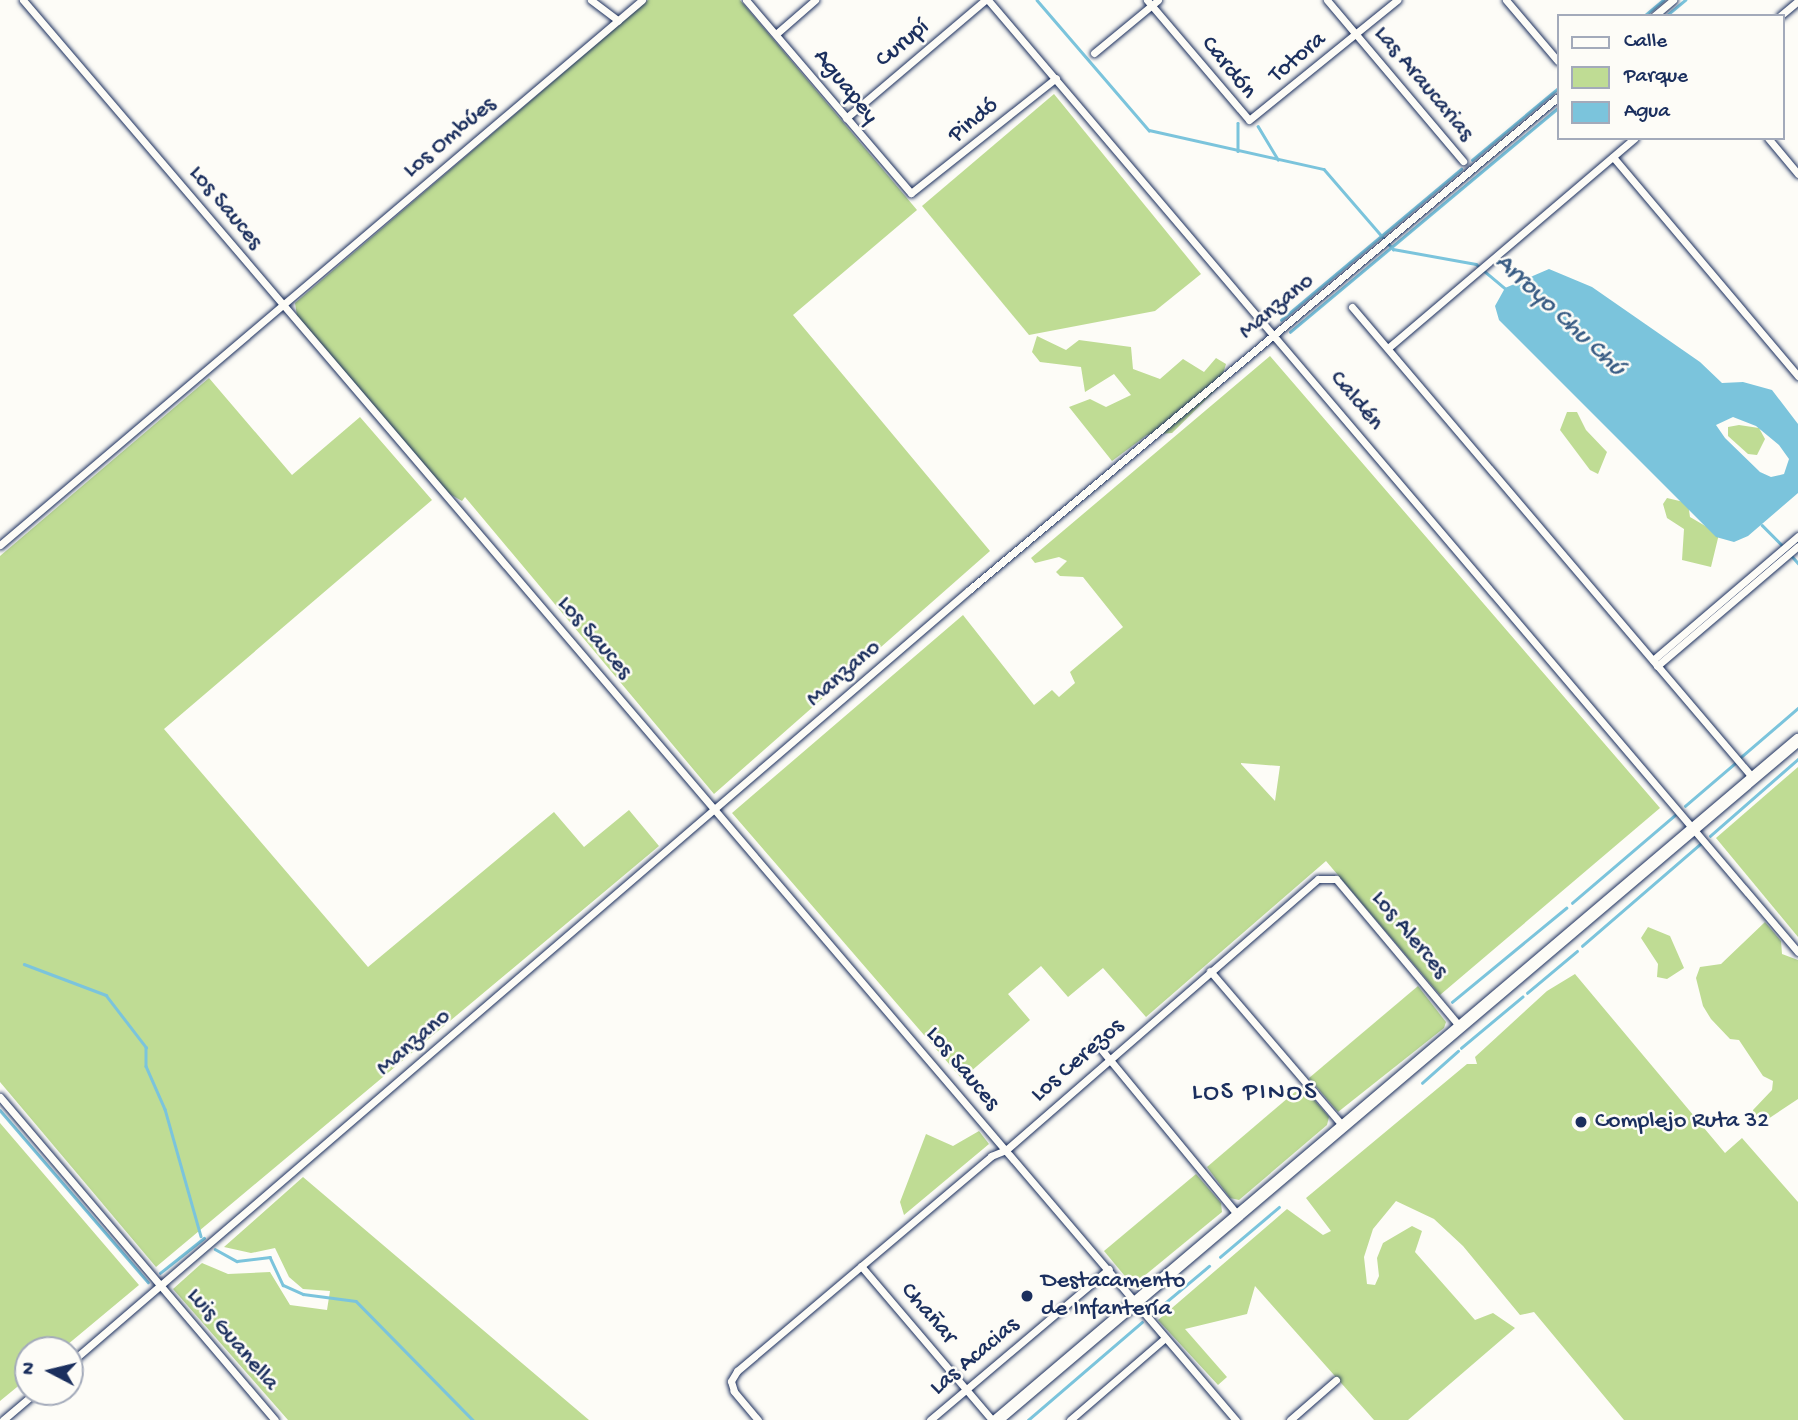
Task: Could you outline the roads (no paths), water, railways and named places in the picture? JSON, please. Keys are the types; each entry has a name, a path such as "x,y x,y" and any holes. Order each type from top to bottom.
{"main road":[{"path":"995,1420 1236,1213 1343,1126 1798,740"}],"street":[{"name":"Los Sauces","path":"23,0 1236,1420"},
{"path":"591,0 618,20"},
{"name":"Los Ombúes","path":"0,545 642,0"},
{"name":"Aguapey","path":"746,0 906,192 917,194"},
{"path":"776,34 815,0"},
{"name":"Caldén","path":"987,0 1798,952"},
{"name":"Curupí","path":"846,118 987,0"},
{"name":"Las Araucarias","path":"1327,0 1463,161"},
{"name":"Totora","path":"1256,119 1397,0"},
{"path":"1506,0 1556,59"},
{"path":"1656,14 1673,0"},
{"path":"1782,14 1798,1"},
{"path":"1094,53 1152,2"},
{"name":"Cardón","path":"1152,2 1244,118 1256,119"},
{"name":"Pindó","path":"917,194 1056,78"},
{"name":"Manzano","path":"84,1351 1274,335 1556,99"},
{"path":"1388,348 1633,140"},
{"path":"1770,140 1798,174"},
{"path":"1613,157 1798,376"},
{"path":"1353,307 1753,778"},
{"path":"1655,663 1793,547 1798,536"},
{"name":"Los Cerezos","path":"758,1420 731,1381 737,1371 991,1156 1006,1150 1210,971 1323,877"},
{"name":"Los Alerces","path":"1323,877 1336,879 1460,1027"},
{"path":"1210,971 1343,1126"},
{"path":"1096,1043 1236,1213"},
{"name":"Luis Guanella","path":"0,1097 275,1420"},
{"name":"Chañar","path":"861,1266 995,1420"},
{"name":"Las Acacias","path":"930,1420 1109,1269"},
{"path":"1076,1418 1165,1338"},
{"path":"1290,1420 1336,1380"},
{"path":"3,1420 20,1406"}],"water":[{"path":"1549,269 1592,287 1700,362 1722,383 1743,382 1772,390 1798,424 1798,493 1748,536 1734,542 1716,537 1499,320 1495,306 1505,288","holes":["1733,417 1756,426 1779,445 1789,459 1784,474 1771,477 1760,472 1725,438 1716,425"]}],"waterway":[{"name":"Arroyo Chu Chú","path":"1037,0 1149,130 1324,169 1393,249 1476,264 1507,290"},
{"path":"1646,14 1663,0"},
{"path":"1668,14 1685,0"},
{"path":"1472,160 1556,90"},
{"path":"1290,332 1556,110"},
{"path":"1238,123 1238,151"},
{"path":"1258,126 1278,159"},
{"path":"1281,320 1461,169"},
{"name":"Arroyo Chu Chú","path":"1762,525 1784,547"},
{"name":"Arroyo Chu Chú","path":"1791,555 1798,563"},
{"path":"1741,757 1798,708"},
{"path":"1710,836 1798,759"},
{"path":"1685,806 1734,764"},
{"path":"1572,903 1675,815"},
{"path":"1582,946 1700,844"},
{"path":"1452,1002 1566,908"},
{"path":"1527,993 1577,951"},
{"path":"24,964 106,995 146,1047 146,1066 165,1109 201,1236"},
{"path":"1461,1048 1522,997"},
{"path":"1422,1083 1458,1051"},
{"path":"0,1110 148,1282"},
{"path":"1220,1257 1279,1207"},
{"path":"160,1273 204,1238"},
{"path":"215,1249 237,1261 270,1257 283,1285 303,1294 356,1301 473,1420"},
{"path":"1153,1313 1209,1266"},
{"path":"1028,1420 1142,1322"}],"place":[{"name":"Complejo Ruta 32","path":"1581,1122"},
{"name":"Destacamento de Infantería","path":"1027,1296"}],"district":[{"name":"LOS PINOS","path":"1255,1094"}]}
